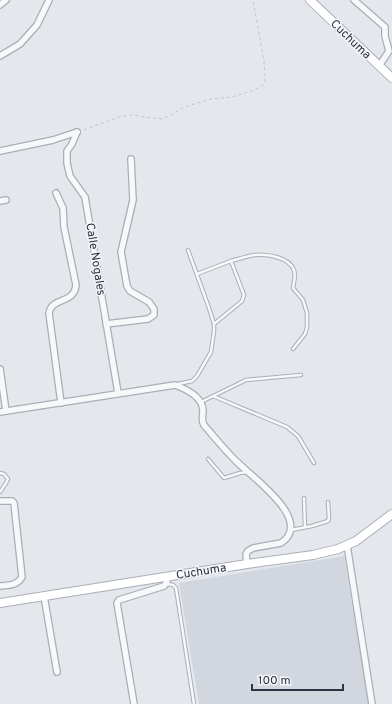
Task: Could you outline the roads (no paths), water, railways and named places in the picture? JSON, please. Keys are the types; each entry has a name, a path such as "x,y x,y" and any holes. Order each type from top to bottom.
{"street":[{"path":"0,5 6,0"},
{"path":"0,56 20,44 37,25 49,0"},
{"name":"Cuchuma","path":"310,0 392,78"},
{"path":"354,0 385,27 385,36 389,51 379,66"},
{"name":"Calle Nogales","path":"0,151 53,140 77,132 67,151 67,163 70,176 85,197 118,393"},
{"path":"106,324 148,319 154,315 154,308 149,302 130,291 127,286 121,252 133,200 131,159"},
{"path":"56,193 63,208 64,227 76,285 73,294 54,304 49,313 61,403"},
{"path":"0,369 3,411 175,385 197,397 203,408 202,420 204,426 235,460 262,483 276,498 286,512 290,522 291,530 288,537 281,543 253,548 248,551 246,556 247,564"},
{"path":"0,501 12,500 14,503 22,577 19,582 12,585 0,586"},
{"name":"Cuchuma","path":"0,603 167,580 247,564 313,555 338,549 347,545 364,535 392,514"},
{"path":"347,545 372,704"},
{"path":"134,704 116,603 119,600 164,586 167,580"},
{"path":"44,596 57,672"}],"lane":[{"path":"175,385 192,381 197,376 211,352 214,331 214,324 188,250"},
{"path":"197,274 231,261 255,255 271,256 288,261 294,269 295,278 293,288 303,300 307,313 308,327 305,334 293,349"},
{"path":"214,324 244,298 231,261"},
{"path":"201,402 246,380 300,374"},
{"path":"214,396 287,426 298,436 314,463"},
{"path":"208,459 224,478 248,472"},
{"path":"0,473 4,474 8,479 0,492"},
{"path":"304,498 305,528"},
{"path":"291,530 305,528 328,521 328,502"},
{"path":"167,580 176,588 194,704"}]}
